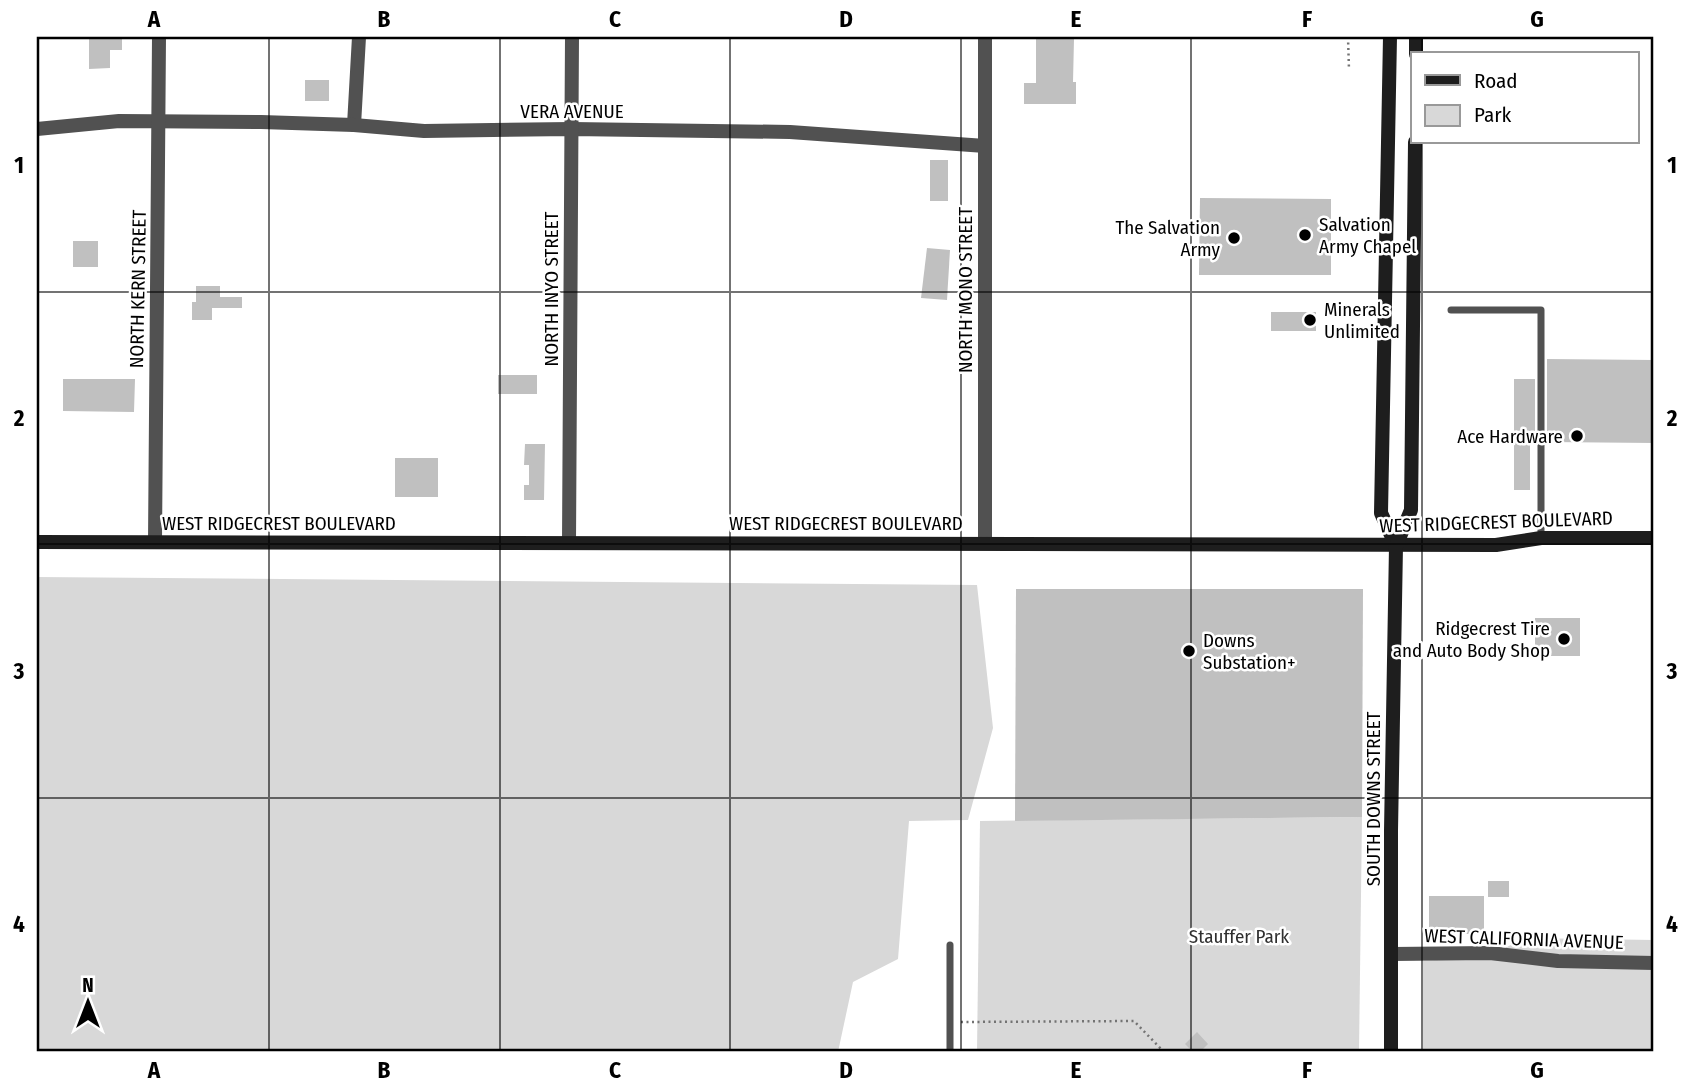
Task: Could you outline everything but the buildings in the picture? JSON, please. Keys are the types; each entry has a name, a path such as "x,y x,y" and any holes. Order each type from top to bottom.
{"main road":[{"path":"1390,37 1381,513 1396,545"},
{"path":"1396,545 1410,510 1415,144"},
{"name":"WEST RIDGECREST BOULEVARD","path":"37,542 1496,545 1541,538 1654,538"},
{"name":"SOUTH DOWNS STREET","path":"1391,1052 1396,545"}],"street":[{"name":"NORTH KERN STREET","path":"155,542 159,37"},
{"path":"354,125 359,37"},
{"name":"NORTH INYO STREET","path":"569,542 572,37"},
{"name":"NORTH MONO STREET","path":"985,37 985,543"},
{"name":"VERA AVENUE","path":"37,128 159,120 354,125 424,131 572,129 790,132 985,146"},
{"name":"WEST CALIFORNIA AVENUE","path":"1392,954 1490,953 1558,961 1654,963"}],"lane":[{"path":"1451,310 1541,310 1541,538"},
{"path":"950,945 950,1052"}],"path":[{"path":"1348,37 1349,70"},
{"path":"950,1022 1134,1021 1164,1052"}],"green space":[{"path":"37,577 977,585 993,728 968,820 909,821 898,959 853,982 838,1052 37,1052"},
{"name":"Stauffer Park","path":"1362,817 1359,1052 977,1052 980,821"},
{"path":"1523,938 1654,940 1654,1052 1423,1052 1423,961 1487,954"}],"place":[{"name":"Salvation Army Chapel","path":"1305,235"},
{"name":"The Salvation Army","path":"1234,238"},
{"name":"Minerals Unlimited","path":"1310,320"},
{"name":"Ace Hardware","path":"1577,436"},
{"name":"Ridgecrest Tire and Auto Body Shop","path":"1564,639"},
{"name":"Downs Substation+","path":"1189,651"}]}
